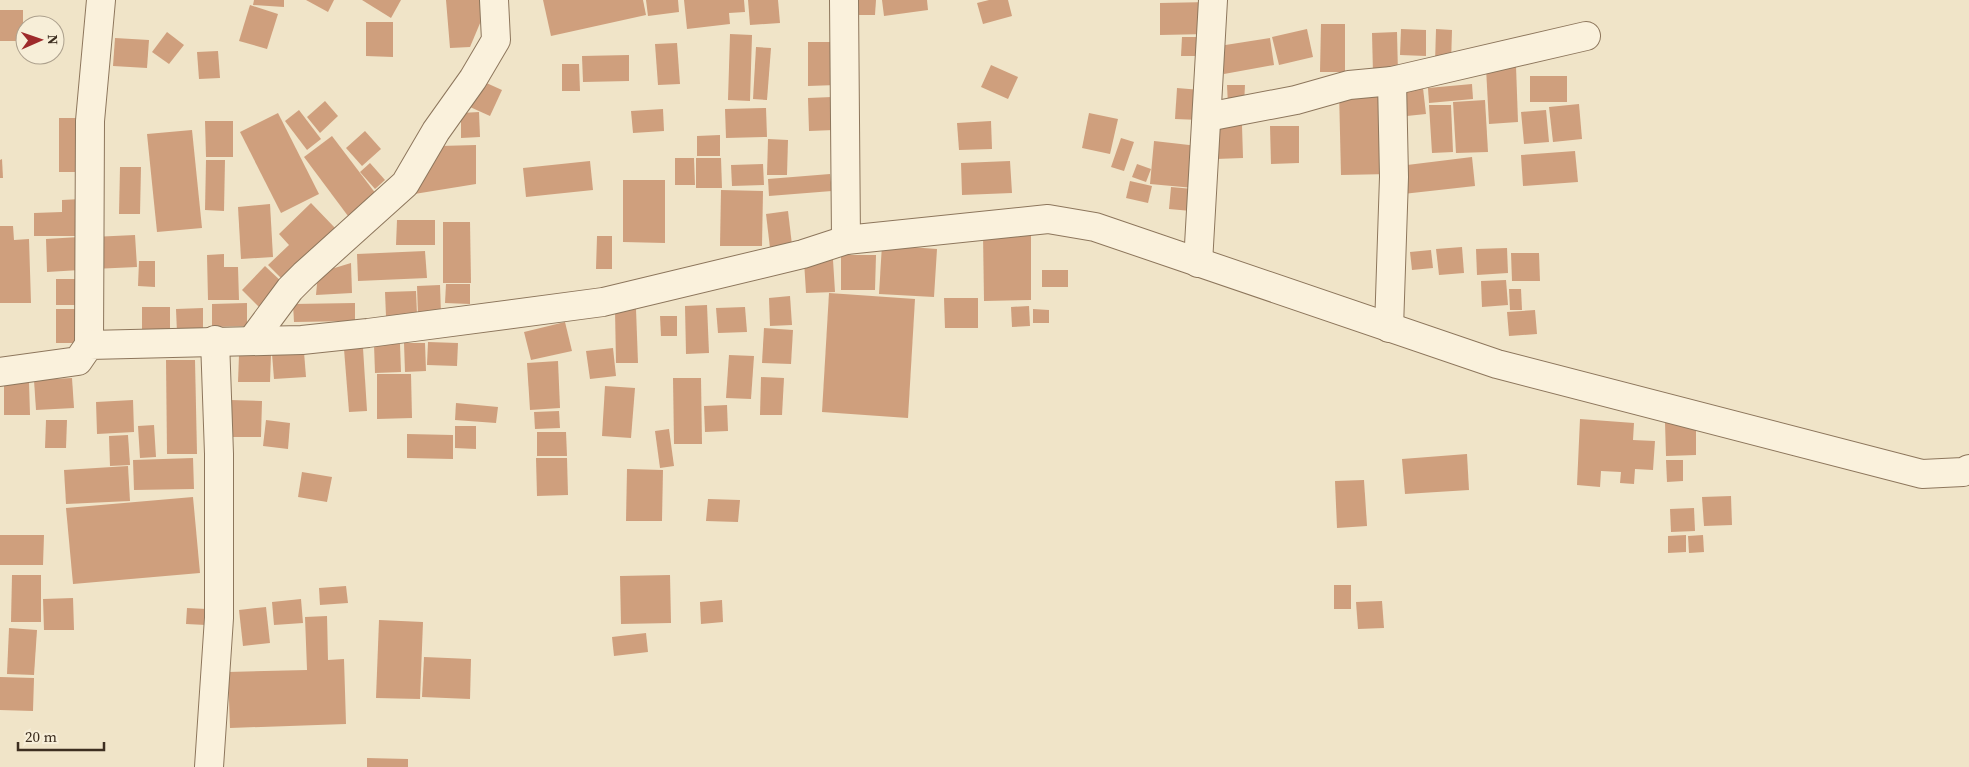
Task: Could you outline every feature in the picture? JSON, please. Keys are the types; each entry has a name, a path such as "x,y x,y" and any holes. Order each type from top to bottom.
{"street":[{"path":"0,372 78,361 89,345 90,121 100,0"},
{"path":"253,339 290,289 405,184 436,131 473,79 496,40 494,0"},
{"path":"844,0 846,240"},
{"path":"1198,263 1213,0"},
{"path":"1207,117 1296,100 1349,85 1392,81 1586,36"},
{"path":"1389,328 1394,177 1392,81"},
{"path":"89,345 253,339 302,340 603,302 803,254 846,240 1048,219 1095,227 1497,364 1922,474 1963,472 1969,469"},
{"path":"209,767 220,618 219,454 215,340"}],"building":[{"path":"254,0 284,0 284,7 253,5"},
{"path":"306,0 334,0 328,12"},
{"path":"362,0 401,0 391,18"},
{"path":"446,0 486,0 486,9 470,47 450,48"},
{"path":"543,0 643,0 646,15 551,36"},
{"path":"646,0 678,0 679,12 648,16"},
{"path":"684,0 744,0 745,12 729,13 730,24 687,29"},
{"path":"748,0 778,0 780,23 750,25"},
{"path":"848,0 876,0 875,15 847,15"},
{"path":"882,0 927,0 928,10 884,16"},
{"path":"989,0 1008,0 1012,16 983,24 977,3"},
{"path":"1209,2 1209,34 1160,35 1160,3"},
{"path":"250,5 278,14 267,49 239,41"},
{"path":"0,10 23,10 23,15 15,15 15,41 0,41"},
{"path":"366,22 393,22 393,57 366,56"},
{"path":"1321,24 1345,24 1345,72 1320,72"},
{"path":"1307,29 1313,57 1279,65 1272,37"},
{"path":"1401,29 1426,30 1426,56 1400,55"},
{"path":"1436,29 1452,30 1451,64 1435,63"},
{"path":"167,32 184,45 169,64 152,52"},
{"path":"1397,32 1398,74 1373,74 1372,33"},
{"path":"730,34 752,35 750,101 728,100"},
{"path":"1182,37 1202,37 1202,56 1181,56"},
{"path":"115,38 149,40 147,68 113,66"},
{"path":"1270,38 1274,65 1224,74 1219,46"},
{"path":"808,42 836,42 837,85 808,86"},
{"path":"677,43 680,84 658,85 655,44"},
{"path":"756,47 771,48 767,100 753,99"},
{"path":"218,51 220,78 199,79 197,52"},
{"path":"629,55 629,81 583,82 582,56"},
{"path":"562,64 579,64 580,91 562,91"},
{"path":"991,65 1018,77 1008,99 981,87"},
{"path":"1516,66 1518,122 1489,124 1486,68"},
{"path":"1530,76 1567,76 1567,102 1530,102"},
{"path":"482,81 502,90 490,116 470,107"},
{"path":"1472,84 1473,99 1429,103 1428,88"},
{"path":"1227,85 1245,85 1244,105 1228,105"},
{"path":"1177,88 1201,90 1200,120 1175,119"},
{"path":"1423,88 1426,114 1397,117 1394,91"},
{"path":"1389,90 1390,174 1341,175 1339,91"},
{"path":"832,97 834,130 809,131 808,98"},
{"path":"1485,100 1488,152 1456,153 1453,102"},
{"path":"325,101 338,116 320,133 307,117"},
{"path":"1579,104 1582,139 1553,142 1549,107"},
{"path":"1429,105 1451,105 1453,152 1432,153"},
{"path":"766,108 767,137 726,138 725,109"},
{"path":"663,109 664,131 633,133 631,111"},
{"path":"299,110 321,139 307,150 285,121"},
{"path":"1546,110 1549,142 1524,144 1521,112"},
{"path":"479,112 480,137 461,138 461,113"},
{"path":"278,113 319,194 281,213 240,132"},
{"path":"1089,113 1118,119 1110,154 1082,148"},
{"path":"59,118 86,118 85,172 59,172"},
{"path":"205,121 233,121 233,157 206,157"},
{"path":"991,121 992,149 959,150 957,123"},
{"path":"1214,125 1242,125 1243,158 1216,159"},
{"path":"1270,126 1299,126 1299,163 1271,164"},
{"path":"192,130 202,228 157,232 147,134"},
{"path":"365,131 381,149 362,166 346,148"},
{"path":"720,135 720,156 697,156 697,136"},
{"path":"332,136 376,194 348,216 304,157"},
{"path":"1121,138 1134,142 1124,171 1111,167"},
{"path":"768,139 788,140 787,175 767,175"},
{"path":"1154,141 1198,146 1194,188 1150,184"},
{"path":"476,145 476,184 402,196 440,146"},
{"path":"1575,151 1578,182 1523,186 1521,155"},
{"path":"1472,157 1475,186 1403,194 1399,166"},
{"path":"675,158 694,158 695,185 675,185"},
{"path":"696,158 721,158 722,188 696,188"},
{"path":"2,159 3,178 0,178 0,160"},
{"path":"206,160 225,160 224,211 205,210"},
{"path":"590,161 593,190 526,197 523,168"},
{"path":"1010,161 1012,193 962,195 961,163"},
{"path":"370,163 385,180 375,189 360,172"},
{"path":"763,164 764,185 732,186 731,165"},
{"path":"1137,164 1151,169 1146,182 1132,177"},
{"path":"120,167 141,167 140,214 119,214"},
{"path":"830,174 832,191 769,196 768,179"},
{"path":"623,180 665,180 665,243 623,242"},
{"path":"1130,181 1152,186 1148,203 1126,198"},
{"path":"1171,187 1193,189 1191,211 1169,209"},
{"path":"721,190 763,191 762,246 720,246"},
{"path":"81,199 82,236 34,236 34,213 62,212 62,200"},
{"path":"311,203 336,229 284,281 268,265 289,245 279,234"},
{"path":"270,204 273,257 241,259 238,207"},
{"path":"788,211 792,245 770,248 766,214"},
{"path":"397,220 435,220 435,245 396,245"},
{"path":"443,222 470,222 471,283 443,283"},
{"path":"0,226 13,226 14,240 29,239 31,303 0,303"},
{"path":"983,234 1031,234 1031,300 984,301"},
{"path":"135,235 137,267 93,269 92,237"},
{"path":"597,236 612,236 612,269 596,269"},
{"path":"79,237 80,270 47,272 46,239"},
{"path":"882,245 937,249 934,297 879,294"},
{"path":"1462,247 1464,273 1439,275 1436,249"},
{"path":"1507,248 1508,273 1477,275 1476,249"},
{"path":"1431,250 1433,268 1412,270 1410,252"},
{"path":"425,251 427,278 358,281 357,254"},
{"path":"1511,253 1539,253 1540,281 1512,281"},
{"path":"224,254 224,267 238,267 239,300 208,300 207,255"},
{"path":"841,255 876,255 875,290 841,290"},
{"path":"833,260 835,292 806,293 804,261"},
{"path":"139,261 155,261 155,287 138,286"},
{"path":"351,263 352,293 316,295 318,273"},
{"path":"265,266 284,284 260,308 242,290"},
{"path":"1042,270 1068,270 1068,287 1042,287"},
{"path":"56,279 79,279 78,305 56,305"},
{"path":"1506,280 1508,305 1482,307 1481,281"},
{"path":"446,284 470,284 470,304 445,303"},
{"path":"440,285 441,314 418,315 417,286"},
{"path":"1509,289 1521,289 1522,310 1510,310"},
{"path":"416,291 417,315 386,316 385,292"},
{"path":"829,293 915,299 908,418 822,412"},
{"path":"790,296 792,325 770,326 769,298"},
{"path":"944,298 978,298 978,328 945,328"},
{"path":"247,303 247,326 212,327 212,304"},
{"path":"355,303 355,321 294,322 293,304"},
{"path":"707,305 709,353 686,354 685,306"},
{"path":"1029,306 1030,326 1012,327 1011,307"},
{"path":"142,307 170,307 170,334 142,334"},
{"path":"745,307 747,332 718,333 716,308"},
{"path":"203,308 203,332 177,333 176,309"},
{"path":"56,309 79,309 79,343 56,343"},
{"path":"636,309 638,363 616,363 615,310"},
{"path":"1033,309 1049,310 1049,323 1033,323"},
{"path":"1535,310 1537,334 1509,336 1507,312"},
{"path":"660,316 677,316 677,336 661,336"},
{"path":"565,322 572,351 531,360 524,332"},
{"path":"764,328 793,330 791,364 762,363"},
{"path":"428,342 458,343 457,366 427,365"},
{"path":"404,343 425,343 426,371 405,372"},
{"path":"374,344 400,344 401,372 375,373"},
{"path":"363,348 367,411 349,412 344,349"},
{"path":"613,348 616,376 590,379 586,351"},
{"path":"304,352 306,377 274,379 272,354"},
{"path":"239,355 271,355 270,382 238,382"},
{"path":"729,355 754,356 751,399 726,398"},
{"path":"166,360 195,360 197,454 167,454"},
{"path":"558,361 560,408 530,410 527,363"},
{"path":"377,374 411,374 412,418 377,419"},
{"path":"761,377 784,378 782,415 760,415"},
{"path":"72,378 74,408 36,410 34,380"},
{"path":"673,378 701,378 702,444 674,444"},
{"path":"4,382 29,382 30,415 4,415"},
{"path":"605,386 635,388 631,438 602,436"},
{"path":"133,400 134,432 97,434 96,402"},
{"path":"230,400 262,401 261,437 230,437"},
{"path":"456,403 498,407 496,423 455,420"},
{"path":"727,405 728,431 705,432 704,406"},
{"path":"559,411 560,428 535,429 534,412"},
{"path":"1580,419 1634,423 1633,440 1655,441 1653,470 1635,469 1634,484 1620,483 1621,472 1601,471 1600,487 1577,485"},
{"path":"46,420 67,420 66,448 45,448"},
{"path":"266,420 290,423 288,449 263,446"},
{"path":"1665,422 1696,422 1696,455 1666,456"},
{"path":"154,425 156,457 140,458 138,426"},
{"path":"455,426 476,426 476,449 455,448"},
{"path":"669,429 674,466 660,468 655,431"},
{"path":"537,432 566,432 567,456 537,456"},
{"path":"407,434 453,435 453,459 407,458"},
{"path":"128,435 130,465 110,466 109,436"},
{"path":"1467,454 1469,490 1405,494 1402,459"},
{"path":"193,458 194,489 134,490 133,460"},
{"path":"536,458 567,458 568,495 537,496"},
{"path":"1666,460 1683,460 1683,481 1667,482"},
{"path":"128,466 130,501 66,504 64,470"},
{"path":"627,469 663,470 662,521 626,521"},
{"path":"302,472 332,477 327,502 298,497"},
{"path":"1364,480 1367,526 1337,528 1335,481"},
{"path":"1731,496 1732,525 1704,526 1702,497"},
{"path":"193,497 200,573 73,584 66,508"},
{"path":"708,499 740,500 738,522 706,521"},
{"path":"1694,508 1695,531 1671,532 1670,509"},
{"path":"0,535 44,535 43,565 0,565"},
{"path":"1686,535 1686,552 1668,553 1668,536"},
{"path":"1703,535 1704,552 1689,553 1688,536"},
{"path":"12,575 41,575 41,622 11,622"},
{"path":"670,575 671,623 621,624 620,576"},
{"path":"1334,585 1351,585 1351,609 1334,609"},
{"path":"346,586 348,603 320,605 319,588"},
{"path":"73,598 74,630 44,630 43,599"},
{"path":"301,599 303,623 274,625 272,602"},
{"path":"722,600 723,622 701,624 700,602"},
{"path":"1382,601 1384,628 1358,629 1356,602"},
{"path":"266,607 270,643 243,646 239,610"},
{"path":"187,608 207,609 206,625 186,624"},
{"path":"327,616 328,660 344,659 346,724 230,728 228,672 307,670 305,617"},
{"path":"379,620 423,622 420,699 376,698"},
{"path":"9,628 37,630 34,675 7,674"},
{"path":"646,633 648,652 614,656 612,637"},
{"path":"424,657 471,659 470,699 422,697"},
{"path":"0,677 34,678 33,711 0,710"},
{"path":"367,758 408,759 408,767 367,767"}]}
